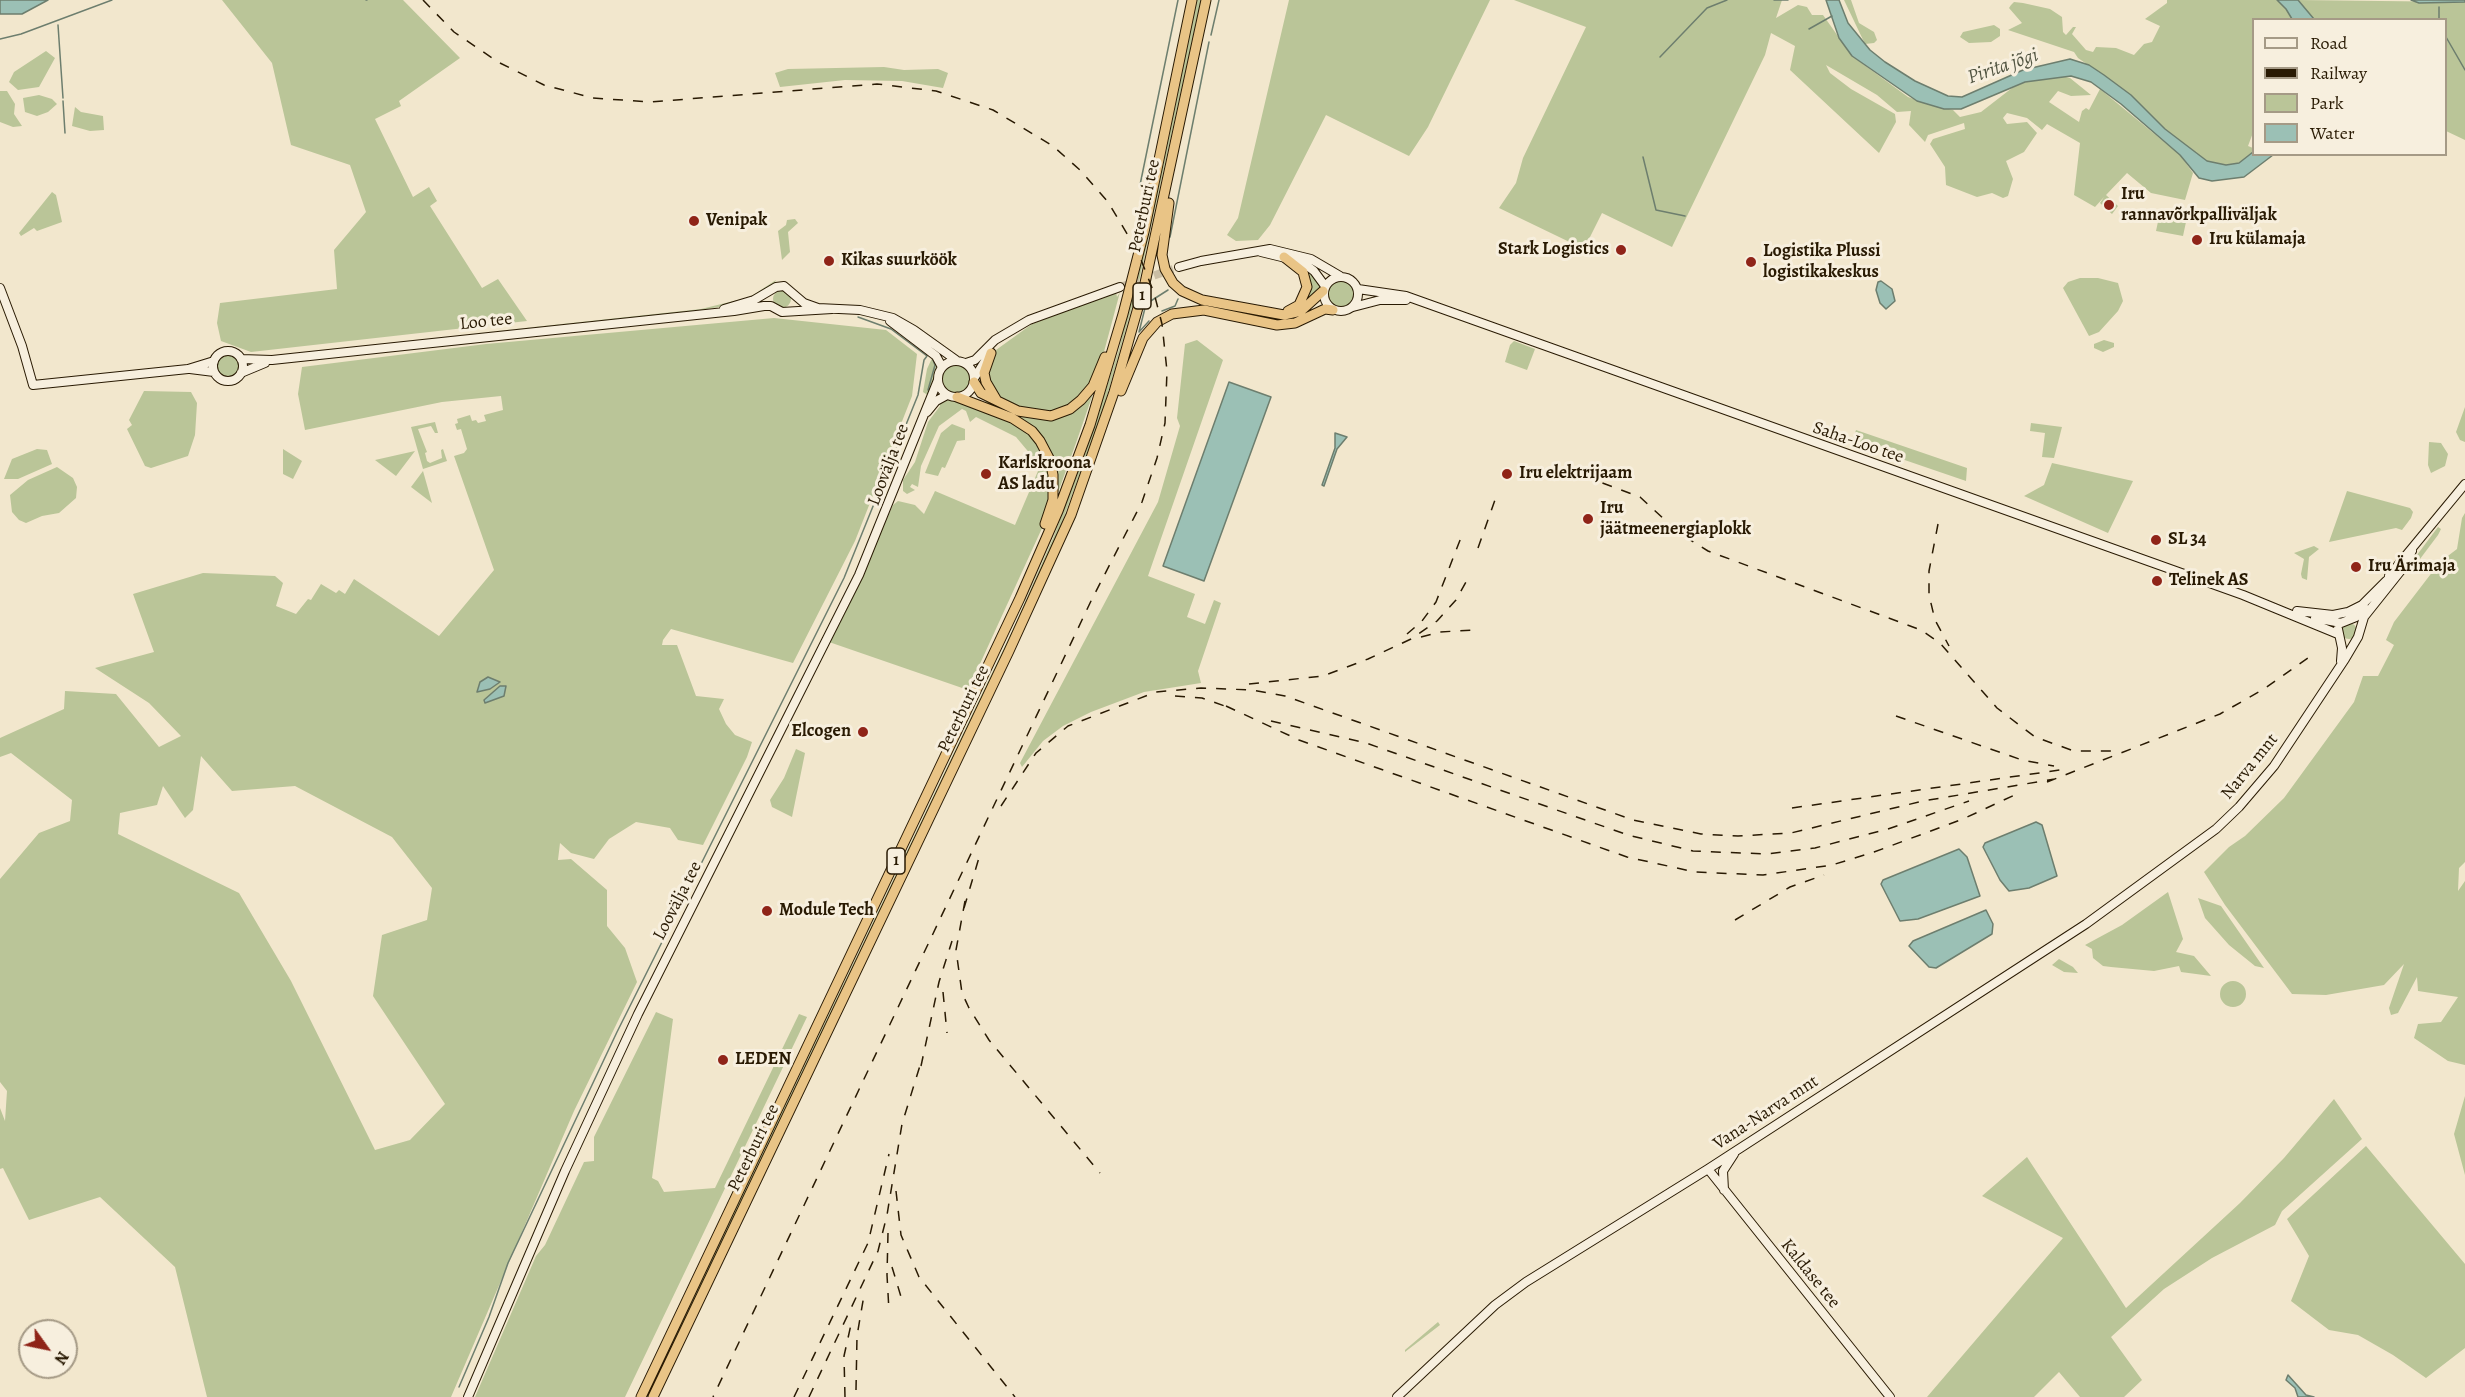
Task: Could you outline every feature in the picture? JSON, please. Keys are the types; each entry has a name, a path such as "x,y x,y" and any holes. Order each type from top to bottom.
{"highway":[{"name":"Peterburi tee","path":"641,1397 1020,598 1058,511 1086,436 1123,314 1144,232 1192,0"},
{"name":"Peterburi tee","path":"653,1397 1019,631 1071,515 1103,425 1146,283 1206,0"},
{"path":"1171,165 1162,255 1165,269 1173,283 1194,297 1276,315 1301,311 1324,288"},
{"path":"1276,315 1299,305 1307,287 1303,272 1284,257"},
{"path":"1103,425 1114,413 1128,367 1143,338 1166,316 1190,310 1204,310 1276,325 1295,323 1325,309 1333,310"},
{"path":"974,379 981,393 1030,415 1051,416 1070,409 1093,386 1114,326 1123,314"},
{"path":"991,352 984,373 986,382 997,401"},
{"path":"952,396 987,407 1022,424 1040,441 1050,460 1053,500 1049,516 1023,579 1020,598"}],"street":[{"path":"1179,267 1257,251 1270,249 1298,254 1352,280 1358,289 1358,298 1353,307 1343,311 1333,310 1325,302 1324,288 1310,267 1284,257 1257,251"},
{"path":"1324,288 1331,279 1340,276"},
{"name":"Loo tee","path":"702,314 754,300 784,286 792,290 795,296 818,308 860,310 883,316 914,330 956,360"},
{"path":"1006,334 991,352 966,394 952,396 938,380 942,367 956,360 966,363 975,360 995,340 1006,334 1045,313 1119,286"},
{"path":"0,288 22,346 33,385 188,369 214,362"},
{"name":"Saha-Loo tee","path":"1358,289 1406,296 2285,610 2340,637"},
{"path":"771,306 769,298 772,291"},
{"path":"785,312 793,306 795,296"},
{"name":"Saha-Loo tee","path":"1353,307 1385,299 1422,303"},
{"name":"Loo tee","path":"241,359 272,360 771,306 777,311 785,312 832,309"},
{"name":"Loo tee","path":"883,316 919,341 936,356 942,367"},
{"path":"227,351 241,359 241,373 229,381 219,379 214,372 214,362 218,355 227,351"},
{"name":"Loo tee","path":"241,373 272,360"},
{"path":"966,363 974,379"},
{"path":"188,369 214,372"},
{"name":"Loovälja tee","path":"468,1397 565,1171 638,1014 859,575 938,380"},
{"name":"Loovälja tee","path":"921,421 936,401 952,396"},
{"name":"Narva mnt","path":"2351,621 2361,613 2465,484"},
{"name":"Narva mnt","path":"2163,869 2216,829 2258,785 2292,739 2353,641 2358,637 2359,628 2412,551"},
{"path":"2297,611 2326,615 2348,612 2362,605 2386,580"},
{"name":"Saha-Loo tee","path":"2285,610 2297,611 2330,623 2341,623"},
{"path":"2340,665 2341,623 2351,621 2359,628"},
{"path":"2340,637 2353,641"},
{"name":"Vana-Narva mnt","path":"1397,1397 1495,1305 1526,1282 1708,1169 2086,924 2163,869"},
{"path":"1724,1191 1723,1171 1737,1150"},
{"name":"Kaldase tee","path":"1708,1169 1890,1397"}],"green space":[{"path":"222,0 403,0 460,58 399,101 401,106 375,119 413,197 429,187 437,201 430,206 482,288 498,279 527,321 251,352 221,341 217,323 220,303 337,289 334,250 366,212 350,165 291,145 272,63"},
{"path":"1197,0 1201,0 1138,286 1104,407 1060,528 1032,594 649,1397 646,1397 1014,627 1053,538 1085,454 1119,349 1160,180"},
{"path":"1289,0 1490,0 1428,127 1409,156 1326,115 1270,225 1258,240 1236,241 1227,235 1238,218"},
{"path":"1514,0 1782,0 1776,18 1798,5 1807,7 1812,15 1823,15 1852,56 1908,97 1953,110 1960,117 1981,112 2012,88 2025,82 2062,76 2070,78 2091,95 2071,96 2058,91 2049,102 2079,122 2082,111 2086,108 2089,110 2100,89 2180,155 2193,173 2185,200 2151,193 2127,173 2106,195 2118,206 2112,214 2100,203 2104,197 2095,207 2074,195 2080,143 2047,124 2042,130 2027,118 2007,113 2003,118 2007,124 2027,122 2037,133 2024,152 2006,161 2013,179 2008,196 2003,198 1992,193 1977,197 1946,185 1945,167 1930,144 1933,139 1965,129 1964,123 1928,135 1925,142 1909,125 1911,111 1897,112 1877,95 1826,65 1830,73 1851,89 1895,114 1896,122 1879,153 1790,70 1795,46 1771,33 1765,55 1672,247 1602,213 1584,249 1499,208 1516,183 1523,158 1586,27"},
{"path":"1844,0 1851,0 1859,23 1874,32 1877,40 1874,43 1865,44"},
{"path":"2167,0 2277,0 2291,18 2252,18 2252,135 2248,146 2252,148 2252,153 2239,163 2226,165 2207,161 2165,129 2131,95 2078,58 2074,52 2008,30 2022,23 2009,8 2014,2 2023,3 2050,9 2062,17 2063,32 2066,35 2073,27 2076,27 2072,34 2086,50 2093,52 2096,47 2116,48 2134,55 2144,44 2152,42 2160,26 2145,19 2167,3"},
{"path":"2298,0 2465,2 2465,140 2447,131 2447,18 2313,18"},
{"path":"1994,25 2000,29 2000,36 1991,42 1969,43 1960,37 1963,32"},
{"path":"46,51 55,58 39,87 18,90 9,82 14,72"},
{"path":"884,67 904,70 938,69 948,73 943,88 902,81 845,80 780,87 775,73 788,69"},
{"path":"0,91 7,91 15,104 14,114 22,126 13,127 0,122"},
{"path":"39,95 52,99 57,104 48,112 37,116 25,112 23,98"},
{"path":"75,107 81,112 103,116 104,130 90,131 72,126"},
{"path":"52,192 56,195 62,222 37,231 34,228 21,236 19,233"},
{"path":"2159,217 2186,222 2183,236 2156,231"},
{"path":"795,219 798,223 788,232 790,252 782,260 778,231 786,225 787,220"},
{"path":"1304,267 1313,273 1321,287 1306,301 1310,282"},
{"path":"2080,278 2098,278 2118,283 2123,301 2118,311 2099,332 2089,336 2063,288 2068,282"},
{"path":"1341,279 1347,280 1355,288 1355,300 1347,308 1341,309 1335,308 1327,300 1326,294 1327,288 1335,280"},
{"path":"776,280 759,295 702,310 451,336 701,309 750,297"},
{"path":"778,290 786,290 791,295 789,306 778,308 773,303 773,295"},
{"path":"1116,292 1117,297 1120,292 1101,363 1091,384 1075,402 1055,412 1028,411 999,398 987,378 990,360 996,350 1032,324"},
{"path":"774,318 886,330 917,354 912,396 855,541 793,663 671,629 663,640 662,645 677,645 696,696 724,699 719,709 726,724 735,735 752,742 747,757 703,845 678,840 670,828 636,822 609,839 594,859 571,853 560,843 558,860 571,859 607,890 607,926 625,948 637,982 574,1111 451,1397 207,1397 175,1267 100,1197 29,1220 3,1168 0,1169 0,1108 5,1121 7,1091 0,1082 0,879 39,833 70,821 72,800 11,753 0,757 0,738 64,709 65,691 116,694 159,747 181,736 149,703 95,668 154,652 133,594 203,573 275,576 283,583 276,606 296,614 308,599 311,600 321,584 336,593 339,590 345,594 354,579 439,636 494,570 454,456 464,453 467,449 461,429 457,430 455,424 458,423 457,419 470,415 472,421 476,420 478,423 486,421 484,415 503,410 501,396 442,402 305,430 298,394 302,367 486,344","holes":["201,756 232,791 295,786 392,837 432,888 427,920 382,935 373,996 445,1104 410,1140 375,1150 291,981 239,893 118,834 120,813 157,805 163,786 185,818 193,810"]},
{"path":"1197,340 1223,360 1148,576 1195,594 1187,617 1205,624 1214,600 1221,603 1198,671 1201,683 1144,692 1091,712 1063,726 1043,741 1022,767 1020,763 1158,502 1180,426 1177,418 1185,344"},
{"path":"2104,340 2114,343 2114,347 2103,352 2094,348 2094,344"},
{"path":"1514,341 1535,349 1527,370 1505,362 1510,345"},
{"path":"228,355 236,358 239,366 236,374 228,377 220,374 217,366 220,358"},
{"path":"933,356 937,370 929,396 923,392 927,369"},
{"path":"956,364 967,368 971,379 967,390 956,394 945,390 941,379 945,368"},
{"path":"1095,388 1056,498 1054,461 1011,414 985,402 987,400 1023,416 1050,419"},
{"path":"144,391 191,392 197,403 195,435 188,456 151,468 145,466 127,429 132,425 129,420"},
{"path":"950,399 997,414 1035,438 1049,465 1050,500 1043,526 968,690 829,642 893,505 898,501 915,505 924,514 935,491 1015,525 1038,471 1037,462 1016,437 976,417 970,422 966,411 962,409 939,426 921,466 918,487 912,484 910,487 915,490 907,494 903,491 903,480 915,462 928,422 940,406 938,402"},
{"path":"2465,407 2465,442 2460,440 2456,432"},
{"path":"435,422 438,433 435,433 431,426 418,429 427,452 425,453 427,461 430,463 442,458 441,450 443,449 447,461 423,469 411,427"},
{"path":"2031,423 2062,427 2054,458 2042,457 2045,433 2030,431"},
{"path":"952,424 965,429 965,440 957,441 945,468 942,467 938,476 925,473 941,433"},
{"path":"1856,430 1967,468 1966,481 1852,442"},
{"path":"2429,442 2441,443 2448,454 2445,466 2431,473 2428,465"},
{"path":"37,449 47,450 52,464 18,479 4,479 12,459"},
{"path":"283,449 302,461 293,479 283,474"},
{"path":"415,451 396,476 375,460"},
{"path":"2052,463 2133,481 2108,533 2024,496 2044,485"},
{"path":"57,467 73,478 77,487 76,498 59,513 42,516 26,523 19,520 12,512 10,495 28,480"},
{"path":"423,471 432,503 411,487"},
{"path":"2347,491 2410,508 2413,512 2411,518 2402,530 2396,528 2329,542"},
{"path":"2465,513 2465,862 2459,868 2458,891 2465,881 2465,1065 2448,1061 2414,1038 2418,1024 2441,1022 2458,997 2418,991 2417,977 2398,1013 2391,1015 2389,1008 2404,964 2384,985 2326,995 2292,994 2225,905 2204,872 2284,798 2354,702 2363,676 2378,676 2394,645 2386,640 2394,622 2440,562 2457,549 2462,518"},
{"path":"2438,527 2441,529 2438,535 2417,563 2411,563"},
{"path":"2314,546 2319,549 2309,557 2307,580 2302,578 2301,574 2304,559 2294,553"},
{"path":"2349,623 2357,631 2349,639 2341,631"},
{"path":"796,749 805,753 792,817 772,807 770,800 784,778"},
{"path":"2168,892 2183,939 2176,952 2194,956 2211,976 2181,972 2179,966 2154,971 2103,966 2093,958 2092,949 2085,945 2122,925"},
{"path":"2198,898 2221,906 2264,968 2255,966 2229,945 2205,918"},
{"path":"2059,959 2073,967 2078,973 2064,972 2052,965"},
{"path":"2233,981 2242,985 2246,994 2242,1003 2233,1007 2224,1003 2220,994 2224,985"},
{"path":"656,1012 673,1019 652,1178 658,1181 664,1192 715,1188 799,1014 807,1017 625,1397 475,1397 536,1256 545,1245 584,1162 594,1161 594,1137"},
{"path":"2465,1096 2465,1175 2454,1134"},
{"path":"2334,1099 2362,1139 2282,1211 2275,1225 2212,1258 2164,1289 2111,1337 2142,1380 2124,1397 2080,1397 2059,1372 2034,1397 1927,1397 2063,1238 1982,1196 2027,1157 2126,1308 2240,1203 2284,1158"},
{"path":"2366,1146 2465,1264 2465,1348 2426,1378 2393,1355 2358,1335 2329,1330 2291,1301 2309,1256 2287,1219"},
{"path":"1438,1322 1440,1325 1405,1352 1405,1350"}],"water":[{"path":"0,0 48,0 22,14 0,14"},
{"path":"1826,0 1839,0 1848,23 1870,50 1885,62 1915,81 1948,96 1962,97 2023,70 2070,59 2089,65 2131,95 2165,129 2207,161 2226,165 2239,163 2252,153 2252,156 2272,156 2244,177 2212,181 2199,178 2180,155 2121,104 2091,82 2071,76 2025,82 1961,109 1944,109 1917,101 1852,56 1839,38"},
{"path":"2277,0 2298,0 2313,18 2291,18"},
{"path":"2411,0 2465,0 2465,2 2419,3"},
{"path":"1881,281 1892,289 1895,301 1886,309 1880,303 1876,290 1878,282"},
{"path":"1229,382 1271,397 1204,581 1163,566"},
{"path":"1335,433 1347,437 1337,449 1324,486 1322,485 1335,448"},
{"path":"488,677 500,682 490,689 477,692 480,682"},
{"path":"500,686 506,686 504,696 485,703 484,700"},
{"path":"2036,822 2042,825 2057,876 2029,888 2009,891 2000,880 1983,847 1985,843"},
{"path":"1959,849 1967,857 1980,896 1918,919 1900,921 1881,884 1883,880"},
{"path":"1986,910 1993,924 1992,934 1936,968 1929,967 1909,946 1913,941"},
{"path":"2288,1375 2306,1395 2314,1397 2298,1397 2295,1388 2286,1380"}],"waterway":[{"path":"0,39 21,34 112,0"},
{"path":"1140,185 1178,0"},
{"path":"1211,35 1219,0"},
{"path":"1660,57 1707,8 1727,0"},
{"path":"1774,0 1781,0"},
{"path":"1782,0 1788,0"},
{"path":"2439,7 2439,18"},
{"path":"1809,29 1832,16"},
{"path":"58,25 63,98"},
{"path":"2447,39 2465,70"},
{"path":"1170,237 1209,42"},
{"path":"63,101 65,133"},
{"path":"1643,157 1656,210 1685,216"},
{"path":"1149,321 1139,332 1146,304 1168,290"},
{"path":"1162,311 1175,306 1178,299"},
{"path":"459,1387 489,1317 508,1263 617,1032 844,578 918,395 924,360 927,356 891,329 858,317"},
{"path":"928,390 935,365 933,360"}],"tunnel":[{"path":"1120,287 1179,267"}],"railway":[{"path":"423,0 454,32 498,62 544,85 593,98 650,102 877,84 936,91 993,110 1053,146 1081,171 1108,202 1138,252 1154,293 1162,324 1167,371 1165,423 1157,458 1142,502 1091,601 713,1397"},
{"path":"1565,469 1640,497 1679,533 1708,551 1921,630 1940,643 1997,708 2035,737 2074,751 2116,751"},
{"path":"1478,548 1495,500"},
{"path":"1938,524 1929,571 1929,595 1935,620 1949,646"},
{"path":"1407,634 1422,621 1436,602 1462,535"},
{"path":"1249,684 1323,676 1411,639 1437,621 1456,600 1466,582"},
{"path":"1421,637 1440,632 1473,630"},
{"path":"2047,782 2220,714 2264,689 2308,658"},
{"path":"1001,806 1036,753 1068,726 1156,692 1201,688 1252,690 1285,696 1633,820 1701,834 1738,836 1791,833 1923,801 2055,779"},
{"path":"1175,696 1202,698 1233,709"},
{"path":"1226,706 1299,740 1627,857 1695,872 1763,875 1832,865 1963,819 2021,792"},
{"path":"1896,716 2022,760 2054,766"},
{"path":"1271,721 1366,743 1628,835 1693,851 1767,854 1815,848 1888,829 1969,801"},
{"path":"1792,808 2060,770"},
{"path":"964,908 981,851"},
{"path":"1735,920 1790,887 1824,875"},
{"path":"965,901 956,950 962,993 969,1008 989,1040 1100,1173"},
{"path":"921,1066 939,982 952,941"},
{"path":"943,992 947,1033"},
{"path":"809,1397 878,1251 887,1215 902,1124 922,1059"},
{"path":"794,1397 868,1243 889,1154"},
{"path":"896,1191 901,1235 919,1277 1015,1397"},
{"path":"888,1233 889,1311"},
{"path":"892,1267 902,1300"},
{"path":"856,1390 857,1336 864,1295"},
{"path":"845,1397 844,1356 852,1320"}],"place":[{"name":"Iru rannavõrkpalliväljak","path":"2109,205"},
{"name":"Venipak","path":"694,221"},
{"name":"Iru külamaja","path":"2197,240"},
{"name":"Stark Logistics","path":"1621,250"},
{"name":"Kikas suurköök","path":"829,261"},
{"name":"Logistika Plussi logistikakeskus","path":"1751,262"},
{"name":"Karlskroona AS ladu","path":"986,474"},
{"name":"Iru elektrijaam","path":"1507,474"},
{"name":"Iru jäätmeenergiaplokk","path":"1588,519"},
{"name":"SL 34","path":"2156,540"},
{"name":"Iru Ärimaja","path":"2356,567"},
{"name":"Telinek AS","path":"2157,581"},
{"name":"Elcogen","path":"863,732"},
{"name":"Module Tech","path":"767,911"},
{"name":"LEDEN","path":"723,1060"}],"water label":[{"name":"Pirita jõgi","path":"2003,67"}]}
